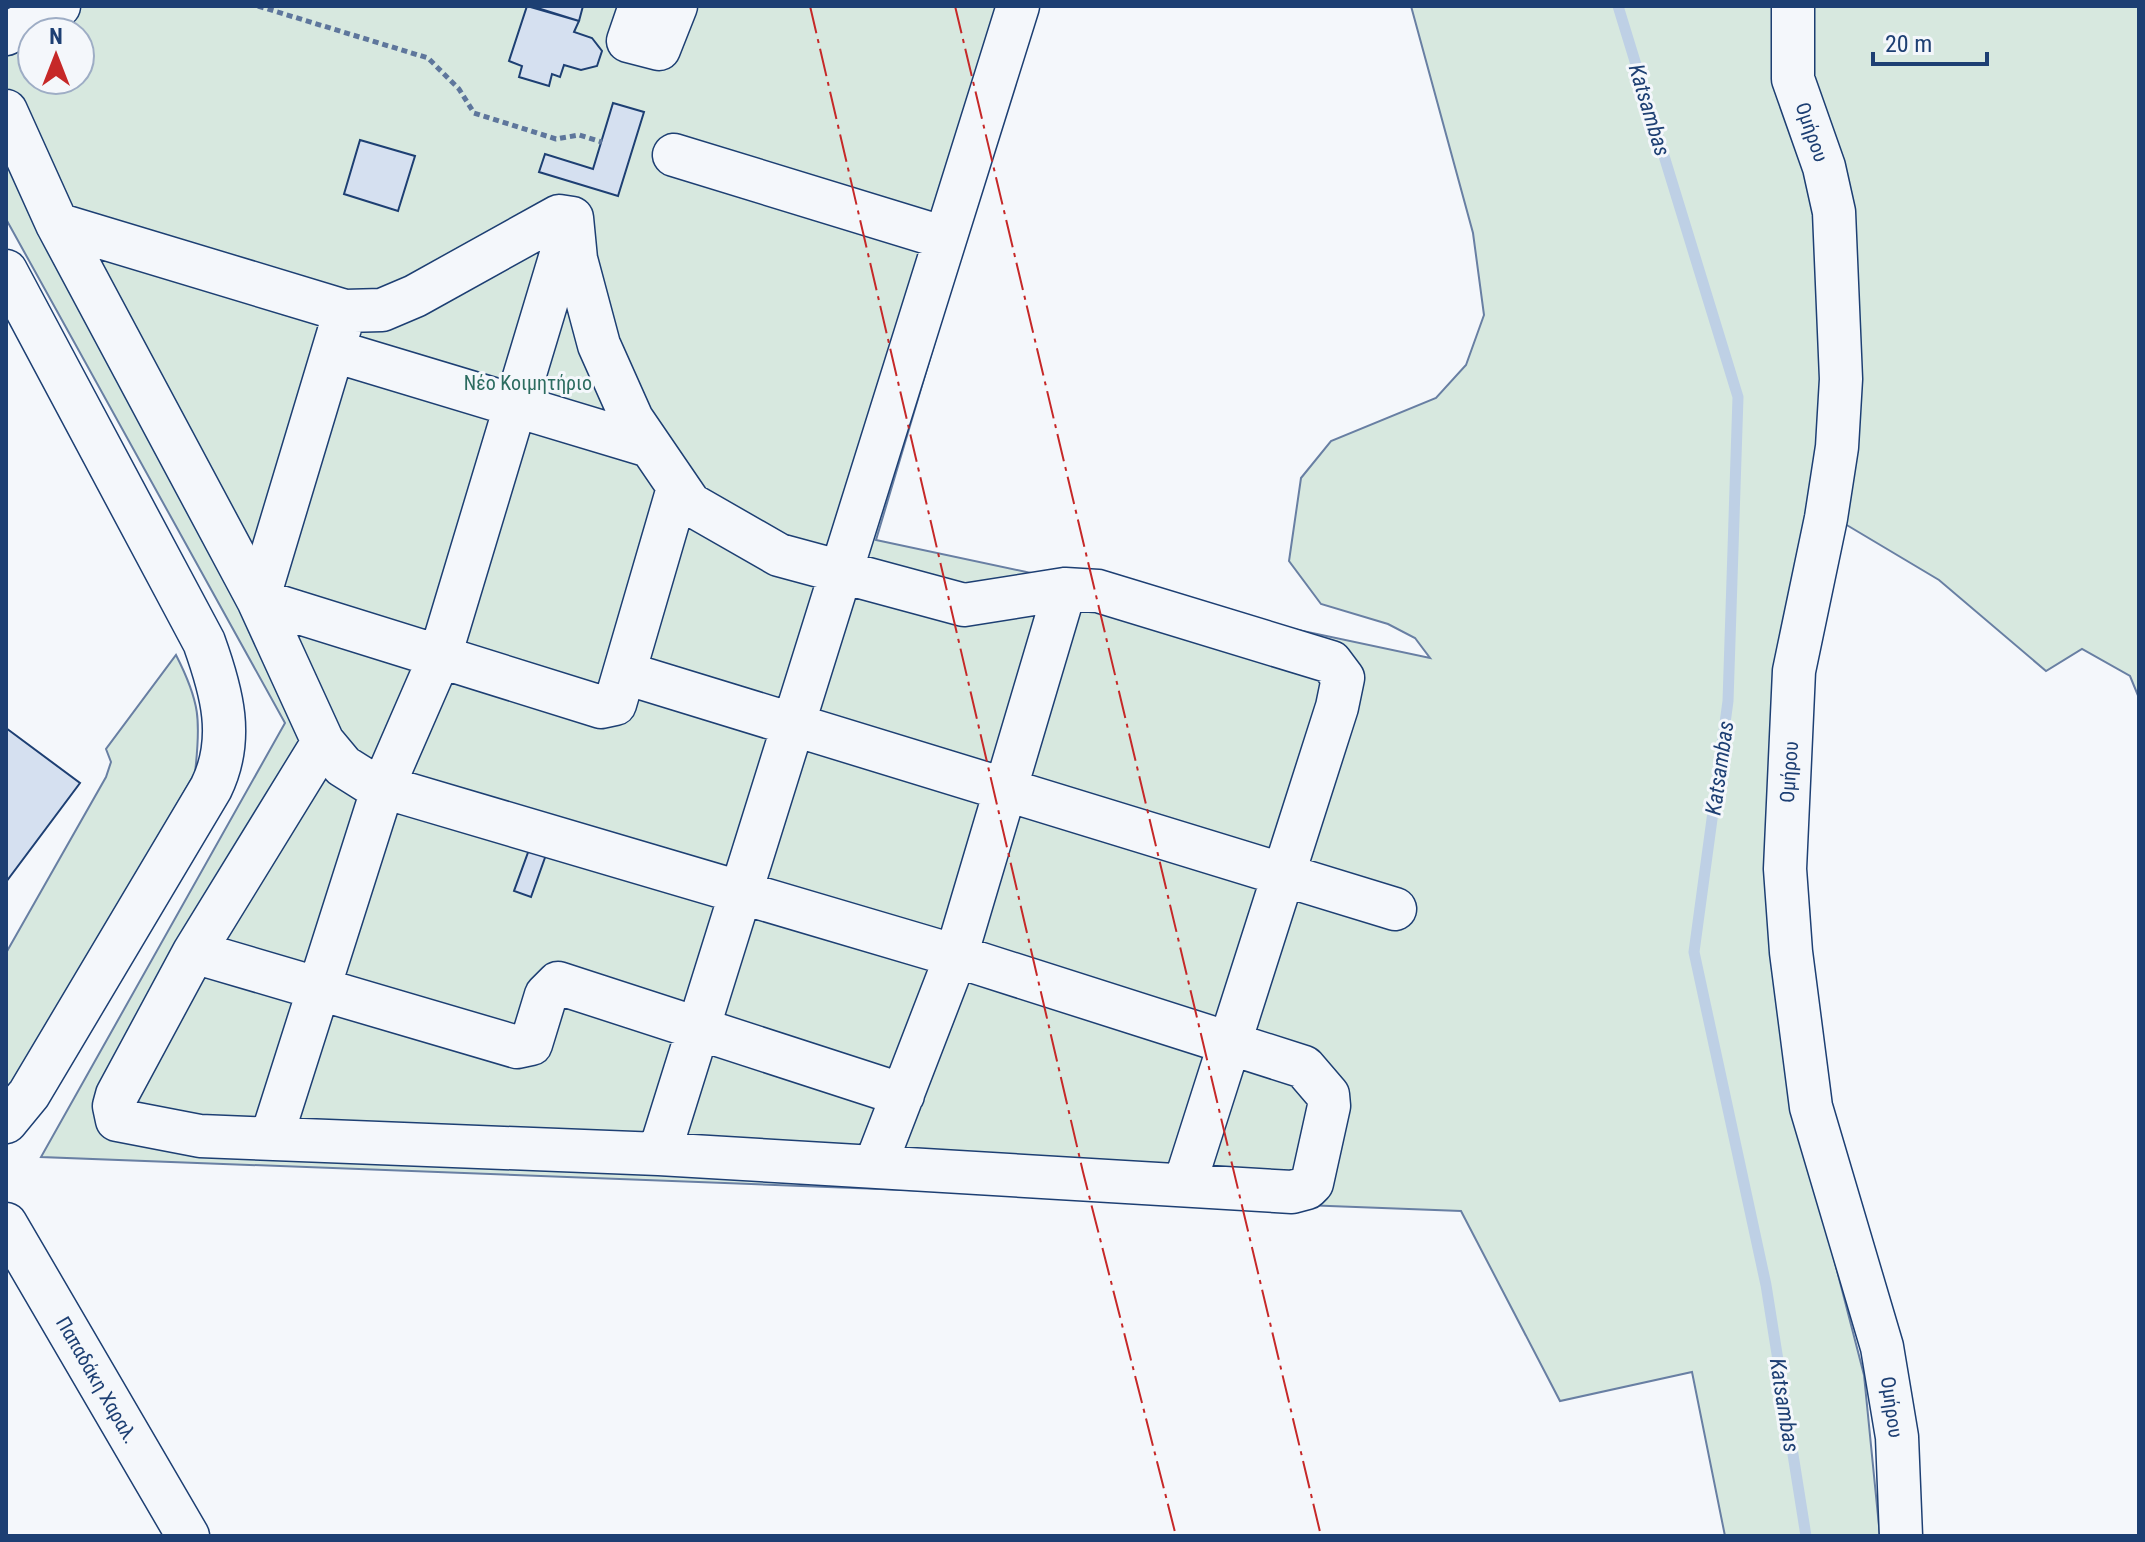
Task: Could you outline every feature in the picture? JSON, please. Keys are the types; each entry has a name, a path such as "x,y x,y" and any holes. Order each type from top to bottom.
{"street":[{"path":"6,34 59,6"},
{"path":"640,6 628,41 659,49 676,6"},
{"path":"659,1154 738,893 1018,6"},
{"name":"Ομήρου","path":"1793,6 1793,79 1824,167 1834,212 1841,379 1826,518 1794,671 1785,869 1791,952 1811,1107 1882,1347 1897,1437 1901,1536"},
{"path":"6,111 57,224 258,600 323,742 343,766 383,787 956,956 1304,1067 1328,1095 1329,1106 1312,1183 1307,1188 1292,1192 1185,1183 659,1154 200,1136 117,1120 114,1106 117,1095 194,952 323,742"},
{"path":"674,155 945,238"},
{"path":"57,224 345,311 382,310 415,296 559,216 572,218"},
{"path":"271,1139 383,787 440,656 572,218"},
{"path":"572,218 576,259 599,345 632,419 690,504 779,555 964,605 1065,589 1098,591 1331,662 1343,678 1284,876 1185,1183"},
{"path":"6,271 204,642 216,674 225,730 223,753 211,788 29,1094 6,1122"},
{"path":"258,600 345,311"},
{"path":"334,351 649,446"},
{"path":"258,600 601,707 615,704 678,488"},
{"path":"875,1166 956,956 1065,589"},
{"path":"625,673 1395,909"},
{"path":"194,952 517,1047 531,1044 546,995 558,983 903,1095"},
{"name":"Παπαδάκη Χαραλ.","path":"6,1224 188,1536"}],"path":[{"path":"258,6 428,58 459,89 474,113 556,139 579,135 602,142"}],"green space":[{"name":"Νέο Κοιμητήριο","path":"6,6 1035,6 876,540 1430,658 1415,638 1388,624 1321,604 1289,561 1301,478 1331,441 1436,398 1466,365 1484,315 1473,233 1411,6 1781,6 1820,244 1822,439 1792,598 1810,1166 1864,1375 1880,1536 1725,1536 1692,1372 1560,1401 1461,1211 41,1157 285,723 6,219"},
{"path":"1808,6 2139,6 2139,698 2130,676 2082,649 2046,671 1939,580 1840,521"},
{"path":"176,655 190,686 197,712 195,773 6,1098 6,953 106,777 111,762 106,749"}],"building":[{"path":"527,6 579,21 574,32 592,38 602,51 597,66 581,70 564,65 560,77 552,74 549,86 519,77 522,66 509,61"},
{"path":"531,6 583,6 579,21"},
{"path":"613,103 644,112 618,196 539,172 545,154 593,169"},
{"path":"360,140 415,156 398,211 344,194"},
{"path":"6,728 80,783 6,882"},
{"path":"530,847 547,852 531,897 514,891"}],"waterway":[{"name":"Katsambas","path":"1618,6 1738,397 1728,701 1694,952 1766,1285 1806,1536"}],"power":[{"path":"810,6 1083,1172 1176,1536"},
{"path":"955,6 1321,1536"}]}
